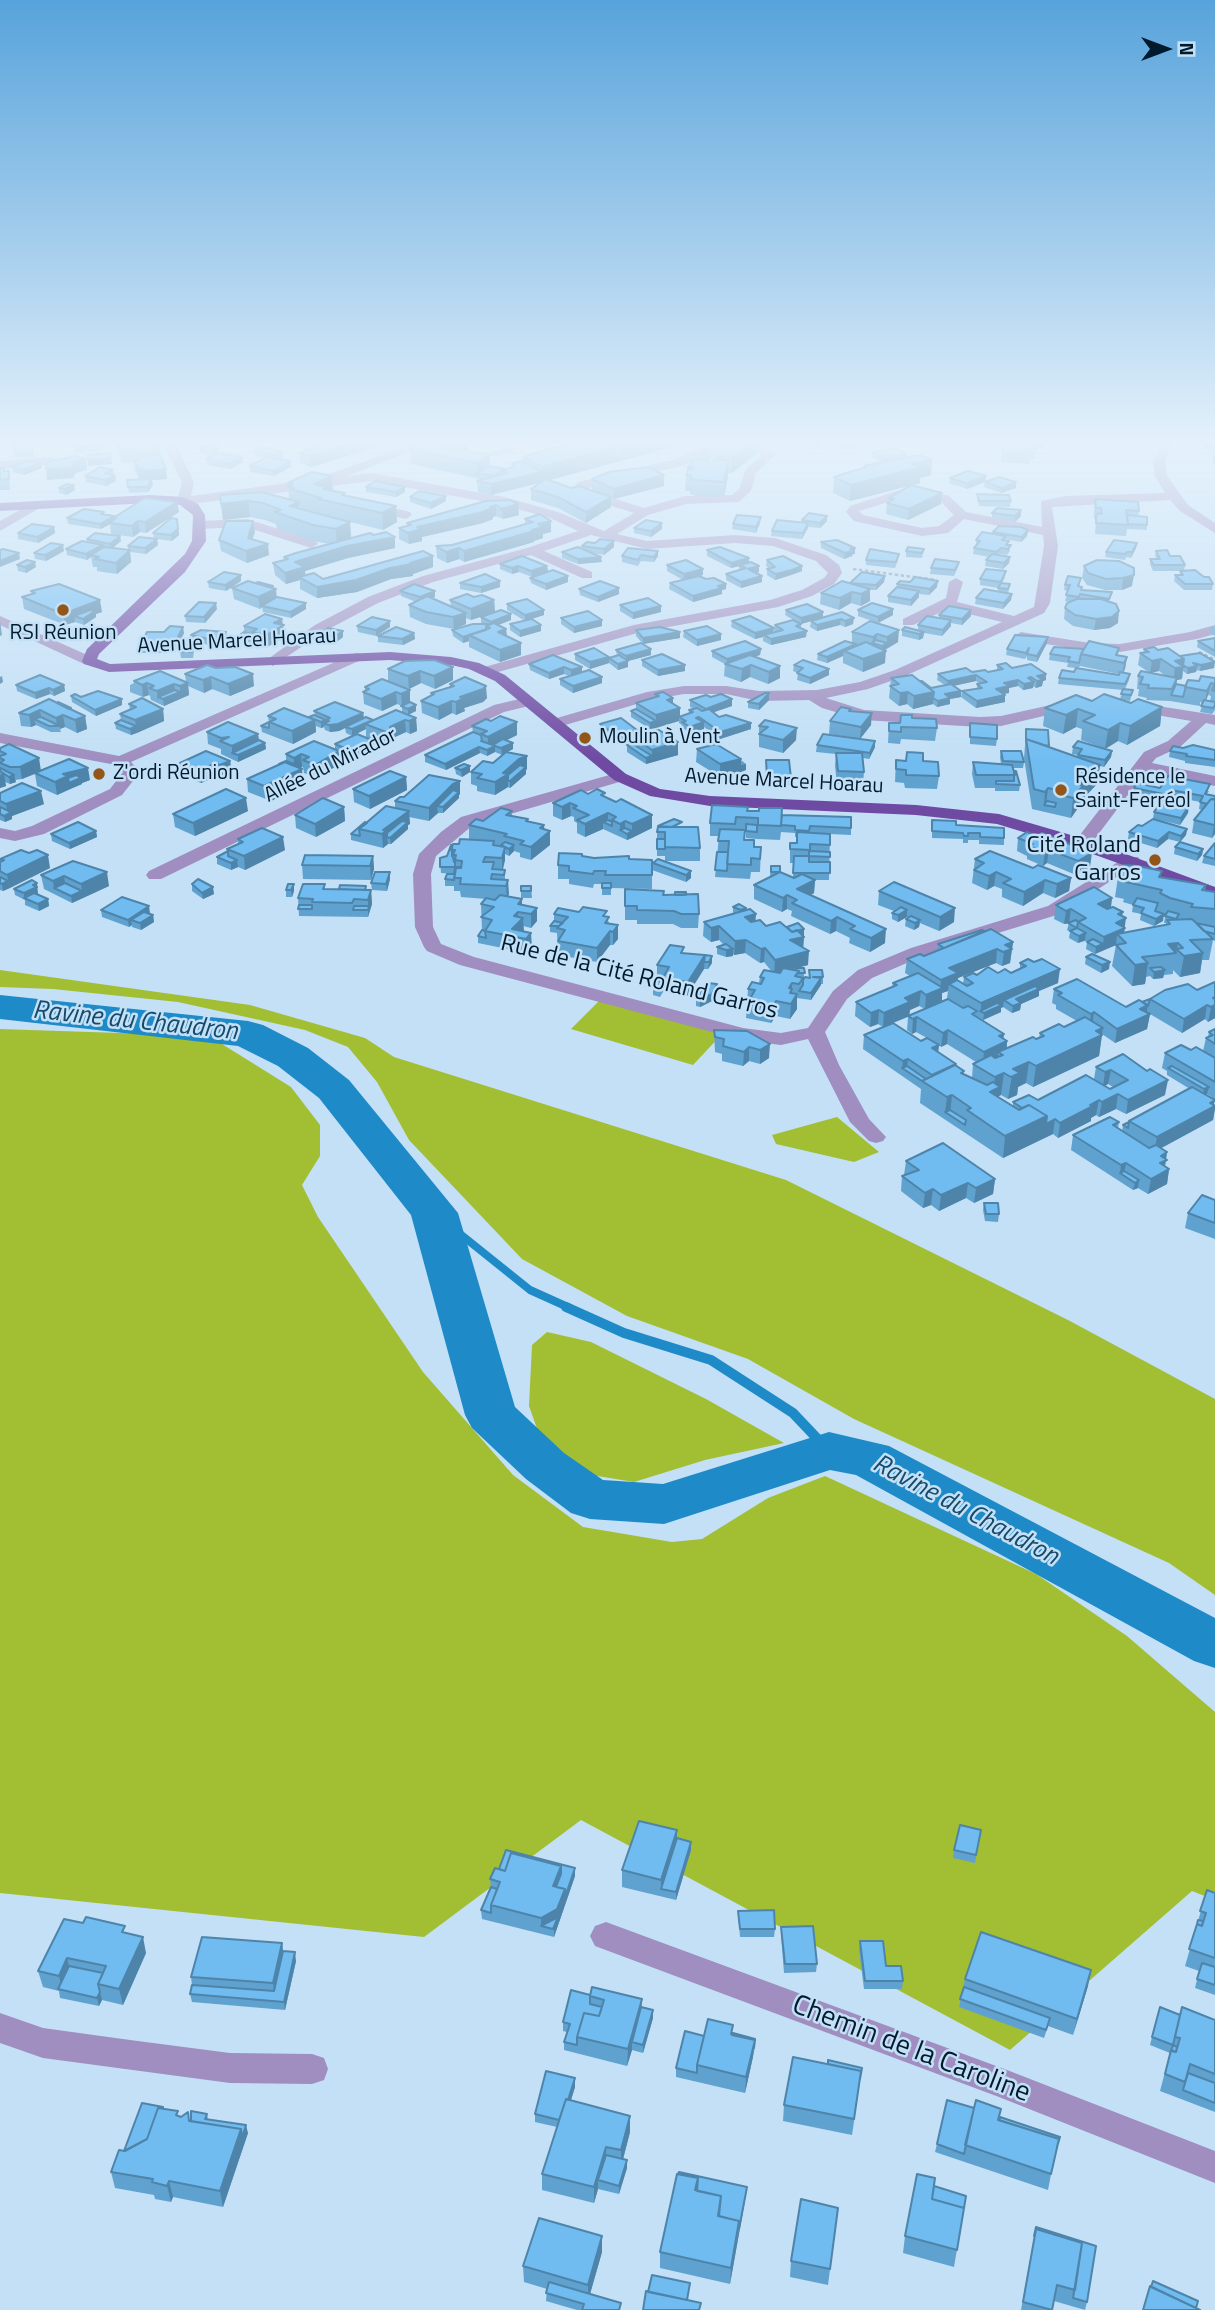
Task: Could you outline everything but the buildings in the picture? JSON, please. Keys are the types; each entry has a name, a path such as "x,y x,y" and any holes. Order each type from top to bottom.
{"main road":[{"name":"Avenue Marcel Hoarau","path":"195,547 180,569 92,652 89,660 109,668 133,669 356,657 432,658 486,671 620,777 656,793 694,800 963,813 1028,826 1215,892"}],"street":[{"path":"273,662 320,628 373,600 428,579 544,547"},
{"path":"486,671 639,628 773,604 807,593 829,581 835,573 834,568 821,558 789,547"},
{"path":"555,723 652,695 684,690 726,690 759,696 812,695 863,686 900,673 1039,610 1043,603 1051,547"},
{"path":"532,551 587,575"},
{"path":"908,622 947,604 953,598 957,583"},
{"path":"947,604 1017,621"},
{"path":"0,620 89,660"},
{"path":"991,631 1051,642 1108,648 1164,641 1215,629"},
{"path":"121,761 356,657"},
{"path":"812,695 827,705 863,715 980,722 1001,721 1052,708 1084,705"},
{"name":"Allée du Mirador","path":"155,875 499,708 528,702"},
{"path":"1120,706 1208,719"},
{"path":"1082,844 1150,755 1182,738 1208,719"},
{"path":"0,738 121,761 132,772 116,792 38,830 15,836 0,833"},
{"path":"1141,766 1215,780"},
{"name":"Rue de la Cité Roland Garros","path":"620,777 467,821 447,836 428,854 422,874 424,927 433,947 467,961 742,1034 781,1039 815,1032"},
{"path":"876,1137 860,1122 829,1065 815,1032 840,995 864,974 917,952 1054,910 1132,861"},
{"name":"Chemin de la Caroline","path":"606,1936 1007,2085 1215,2167"},
{"path":"0,2028 43,2043 130,2055 230,2068 312,2069"}],"path":[{"path":"834,568 859,568 957,583"}],"green space":[{"path":"0,970 250,1005 365,1038 394,1057 786,1180 1068,1320 1215,1399 1215,1595 1169,1563 854,1419 748,1359 627,1316 522,1259 409,1140 377,1082 348,1047 305,1030 178,1002 53,989 0,987"},
{"path":"602,998 723,1033 693,1065 571,1029"},
{"path":"0,1029 180,1035 222,1044 291,1087 320,1125 320,1156 302,1185 318,1217 423,1372 513,1475 583,1527 672,1542 702,1539 768,1498 825,1476 1036,1574 1127,1636 1215,1712 1215,1900 1192,1891 1010,2050 581,1820 424,1937 0,1893"},
{"path":"837,1117 879,1152 854,1162 776,1144 772,1135"},
{"path":"547,1332 591,1342 706,1399 784,1443 705,1460 634,1482 573,1472 540,1437 529,1406 532,1345"}],"waterway":[{"name":"Ravine du Chaudron","path":"0,1007 248,1034 293,1057 334,1089 434,1213 491,1415 545,1466 590,1499 664,1504 829,1451 870,1459 1215,1645"},
{"path":"434,1213 530,1290 570,1308"},
{"path":"566,1307 624,1333 711,1360 793,1413 829,1451"}],"place":[{"name":"RSI Réunion","path":"63,610"},
{"name":"Moulin à Vent","path":"585,738"},
{"name":"Z'ordi Réunion","path":"99,774"},
{"name":"Résidence le Saint-Ferréol","path":"1061,790"},
{"name":"Cité Roland Garros","path":"1155,860"}]}
